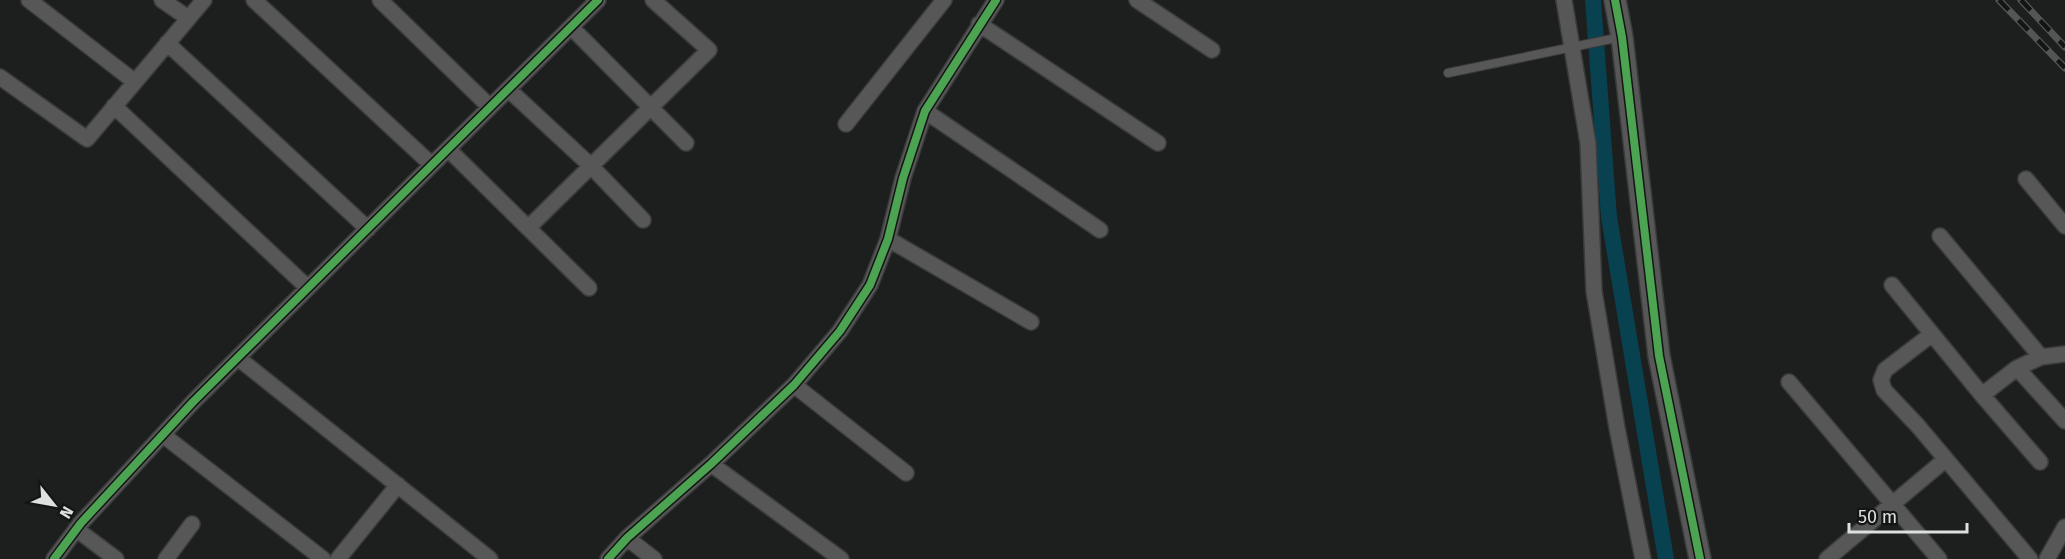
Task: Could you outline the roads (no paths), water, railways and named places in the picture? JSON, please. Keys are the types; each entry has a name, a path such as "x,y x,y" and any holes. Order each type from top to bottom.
{"street":[{"path":"29,0 135,82"},
{"path":"162,0 188,18"},
{"path":"0,77 87,139 204,0"},
{"path":"254,0 432,165"},
{"path":"380,0 490,107"},
{"path":"54,559 76,530 163,435 598,0"},
{"path":"528,228 709,50 653,0"},
{"path":"846,124 944,0"},
{"path":"608,559 627,538 711,464 794,385 840,331 870,285 888,239 903,177 925,111 996,0"},
{"path":"1137,0 1212,50"},
{"path":"1564,0 1588,143 1594,291 1617,428 1643,559"},
{"path":"1615,0 1617,38 1659,356 1700,559"},
{"path":"979,24 1158,143"},
{"path":"571,27 686,144"},
{"path":"167,43 368,229"},
{"path":"508,89 591,166 643,220"},
{"path":"114,106 308,288"},
{"path":"925,111 1100,230"},
{"path":"448,149 589,288"},
{"path":"2026,179 2065,226"},
{"path":"1940,236 2041,357"},
{"path":"888,239 1031,322"},
{"path":"1892,285 2040,462"},
{"path":"1932,334 1885,370 1881,380 1884,390 1918,426 2030,559"},
{"path":"1982,395 2017,368 2041,357 2065,354"},
{"path":"238,358 490,559"},
{"path":"2017,368 2065,421"},
{"path":"1789,382 1939,559"},
{"path":"794,385 906,473"},
{"path":"163,435 323,559"},
{"path":"1827,559 1946,459"},
{"path":"711,464 841,559"},
{"path":"338,559 398,485"},
{"path":"166,559 192,524"},
{"path":"2047,559 2065,527"},
{"path":"76,530 116,559"},
{"path":"627,538 654,559"}],"lane":[{"path":"1448,73 1617,38"}],"waterway":[{"path":"1593,0 1609,217 1666,559"}],"railway":[{"path":"1999,0 2065,68"},
{"path":"2021,0 2065,47"}]}
